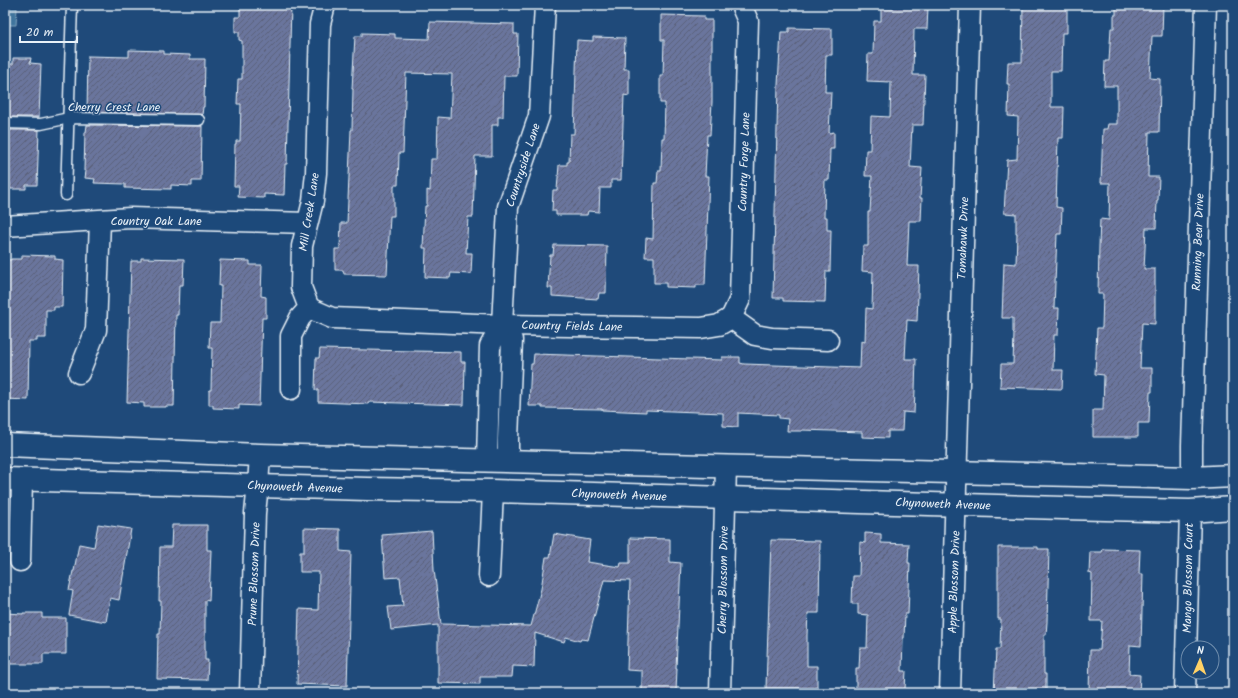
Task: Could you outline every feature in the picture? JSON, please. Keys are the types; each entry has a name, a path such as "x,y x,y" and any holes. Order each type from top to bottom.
{"street":[{"name":"Mill Creek Lane","path":"310,308 301,287 302,246 313,201 316,173 320,24 325,5"},
{"name":"Countryside Lane","path":"502,325 508,207 539,116 545,5"},
{"name":"Country Forge Lane","path":"731,318 740,299 748,21 741,5"},
{"name":"Tomahawk Drive","path":"956,472 970,5"},
{"name":"Running Bear Drive","path":"1192,478 1192,437 1206,5"},
{"name":"Country Oak Lane","path":"5,226 130,218 307,223"},
{"path":"80,373 96,330 100,221"},
{"name":"Country Fields Lane","path":"310,308 332,318 502,325 701,328 719,325 731,318"},
{"path":"291,389 291,336 300,318 310,308"},
{"path":"731,318 754,335 772,338 828,340"},
{"path":"498,460 508,439 512,340 502,325"},
{"path":"5,445 260,455 726,467 1192,478 1233,476"},
{"name":"Prune Blossom Drive","path":"250,693 255,516 260,455"},
{"name":"Cherry Blossom Drive","path":"720,693 726,467"},
{"name":"Apple Blossom Drive","path":"950,693 956,472"},
{"path":"14,479 20,561"},
{"name":"Chynoweth Avenue","path":"14,479 1190,511 1233,508"},
{"path":"489,576 493,491"},
{"name":"Mango Blossom Court","path":"1185,693 1190,511"}],"lane":[{"path":"66,195 72,5"},
{"name":"Cherry Crest Lane","path":"5,123 41,124 69,118 199,120"}],"water":[{"path":"5,8 17,8 16,25 5,25"}],"building":[{"path":"240,5 291,5 287,164 285,164 284,195 264,194 264,198 238,197 239,186 234,186 235,144 236,141 240,141 241,104 237,104 238,79 242,79 242,41 239,40 239,32 235,32 235,17 240,17"},
{"path":"1023,5 1067,7 1067,33 1062,33 1061,71 1051,71 1051,107 1064,107 1063,138 1058,138 1056,207 1062,208 1061,234 1057,234 1054,308 1059,308 1058,335 1054,335 1053,370 1063,370 1062,389 1000,387 1001,364 1013,364 1013,318 1002,318 1004,263 1016,264 1016,214 1004,213 1007,160 1017,159 1018,117 1008,116 1009,84 1007,84 1008,62 1022,62"},
{"path":"1116,5 1163,5 1162,36 1152,36 1150,78 1160,79 1159,132 1149,132 1148,177 1159,177 1156,228 1146,228 1144,269 1155,269 1155,324 1142,323 1140,368 1152,368 1152,392 1150,392 1149,423 1138,423 1138,437 1093,437 1093,410 1103,410 1104,375 1095,374 1097,328 1102,328 1103,294 1098,294 1100,219 1109,220 1110,183 1101,183 1103,129 1107,129 1108,124 1117,124 1117,86 1104,86 1105,61 1109,61 1111,28 1114,28"},
{"path":"894,6 928,7 927,29 914,29 913,75 925,75 923,125 912,125 910,167 922,168 920,198 922,198 921,221 909,221 907,266 919,266 917,321 907,320 905,359 916,359 915,390 914,413 903,412 902,431 888,431 888,438 862,437 862,432 787,431 788,419 779,418 779,415 738,413 738,427 723,426 723,413 646,410 646,412 602,409 542,408 542,406 529,406 531,364 533,364 534,354 722,360 722,357 740,357 740,363 744,364 860,368 861,341 865,342 866,308 872,309 873,272 862,271 863,246 868,246 868,212 870,212 872,176 865,176 866,150 870,150 871,116 890,117 891,82 867,81 868,54 873,54 874,21 881,21 881,8 893,9"},
{"path":"661,15 704,16 704,20 712,20 712,102 710,135 707,135 705,176 709,176 705,285 696,285 696,288 666,287 666,283 654,283 654,257 645,257 646,238 653,239 654,183 657,183 658,171 661,171 662,138 664,138 665,103 660,103 660,76 663,76 664,40 661,40"},
{"path":"430,22 514,24 514,34 518,34 517,76 504,76 503,117 498,117 498,125 492,125 492,156 475,156 473,217 468,217 466,253 472,253 471,274 451,273 450,278 425,277 426,248 423,248 425,206 427,206 427,190 430,191 431,159 437,159 438,117 450,118 452,74 406,73 403,153 399,153 398,185 394,185 394,216 390,216 387,275 344,274 343,270 335,270 335,249 340,249 341,223 347,223 355,36 362,36 362,33 395,34 395,38 429,39"},
{"path":"789,28 832,29 832,55 826,55 825,92 831,92 829,133 834,132 834,149 830,149 829,180 825,180 824,217 827,217 827,230 831,230 830,271 826,271 825,302 783,301 783,298 773,298 778,85 781,32 789,32"},
{"path":"593,37 625,38 624,69 629,69 629,96 624,95 621,180 611,180 611,188 600,188 599,212 588,211 587,215 556,215 556,211 552,211 553,190 557,190 559,165 567,165 567,162 569,162 570,134 574,134 577,40 593,41"},
{"path":"129,50 164,51 164,54 190,55 190,59 205,59 204,107 202,115 87,112 88,56 129,57"},
{"path":"13,58 31,58 30,63 41,64 39,117 5,117 5,64 13,64"},
{"path":"87,125 202,126 201,181 192,181 192,186 171,185 171,189 125,188 125,184 94,183 95,179 85,178 86,171 84,171 85,132"},
{"path":"5,130 39,130 37,185 26,185 26,189 10,189 10,183 5,183"},
{"path":"554,245 607,246 606,293 599,293 598,299 552,296 552,288 548,288 550,255 553,255"},
{"path":"22,255 55,256 55,259 63,260 62,307 54,307 54,310 46,310 46,338 37,338 37,341 29,341 28,400 5,399 5,260 22,259"},
{"path":"141,258 184,259 183,285 179,285 178,315 176,315 174,406 144,407 144,403 127,402 131,261 141,261"},
{"path":"220,260 250,261 250,265 262,265 261,296 266,297 266,318 262,318 259,406 239,405 239,409 213,408 213,405 209,405 209,390 211,390 212,348 209,348 210,323 220,323"},
{"path":"320,349 461,352 461,362 465,362 464,405 318,402 318,390 315,390 316,358 319,358"},
{"path":"98,524 131,529 119,600 110,598 106,622 69,615 73,591 69,590 79,544 94,547"},
{"path":"172,525 207,525 207,550 211,550 209,601 205,600 205,660 208,660 207,680 157,679 158,634 160,634 161,601 159,601 160,547 171,547"},
{"path":"304,528 340,529 340,551 351,552 347,686 297,684 299,609 318,610 319,572 300,572 300,552 304,552"},
{"path":"432,531 434,570 441,624 531,626 541,589 546,557 550,557 554,534 590,540 587,562 620,567 621,563 630,563 630,538 670,539 670,562 681,563 676,692 642,691 642,671 627,670 630,581 604,580 588,640 581,639 580,641 566,637 564,642 535,633 534,667 513,666 512,677 480,677 480,684 438,683 438,625 391,630 388,607 403,606 400,577 385,578 382,535"},
{"path":"865,533 881,534 881,543 909,544 908,563 910,563 908,614 905,614 902,671 906,671 905,689 856,689 856,668 859,668 860,648 867,648 868,615 858,614 858,604 852,604 853,576 859,576 860,542 865,543"},
{"path":"771,540 820,541 819,613 808,613 807,635 807,666 817,666 817,688 766,688"},
{"path":"998,547 1038,547 1038,549 1049,549 1047,622 1046,635 1044,635 1044,674 1046,674 1046,693 994,693 996,649 1000,649 1001,619 998,619"},
{"path":"1103,549 1140,550 1139,574 1143,574 1141,646 1130,645 1129,674 1140,675 1139,693 1089,693 1090,650 1100,650 1102,621 1091,621 1092,574 1089,573 1090,552 1102,552"},
{"path":"5,613 42,613 42,618 66,618 66,654 43,654 43,664 5,664"}]}
